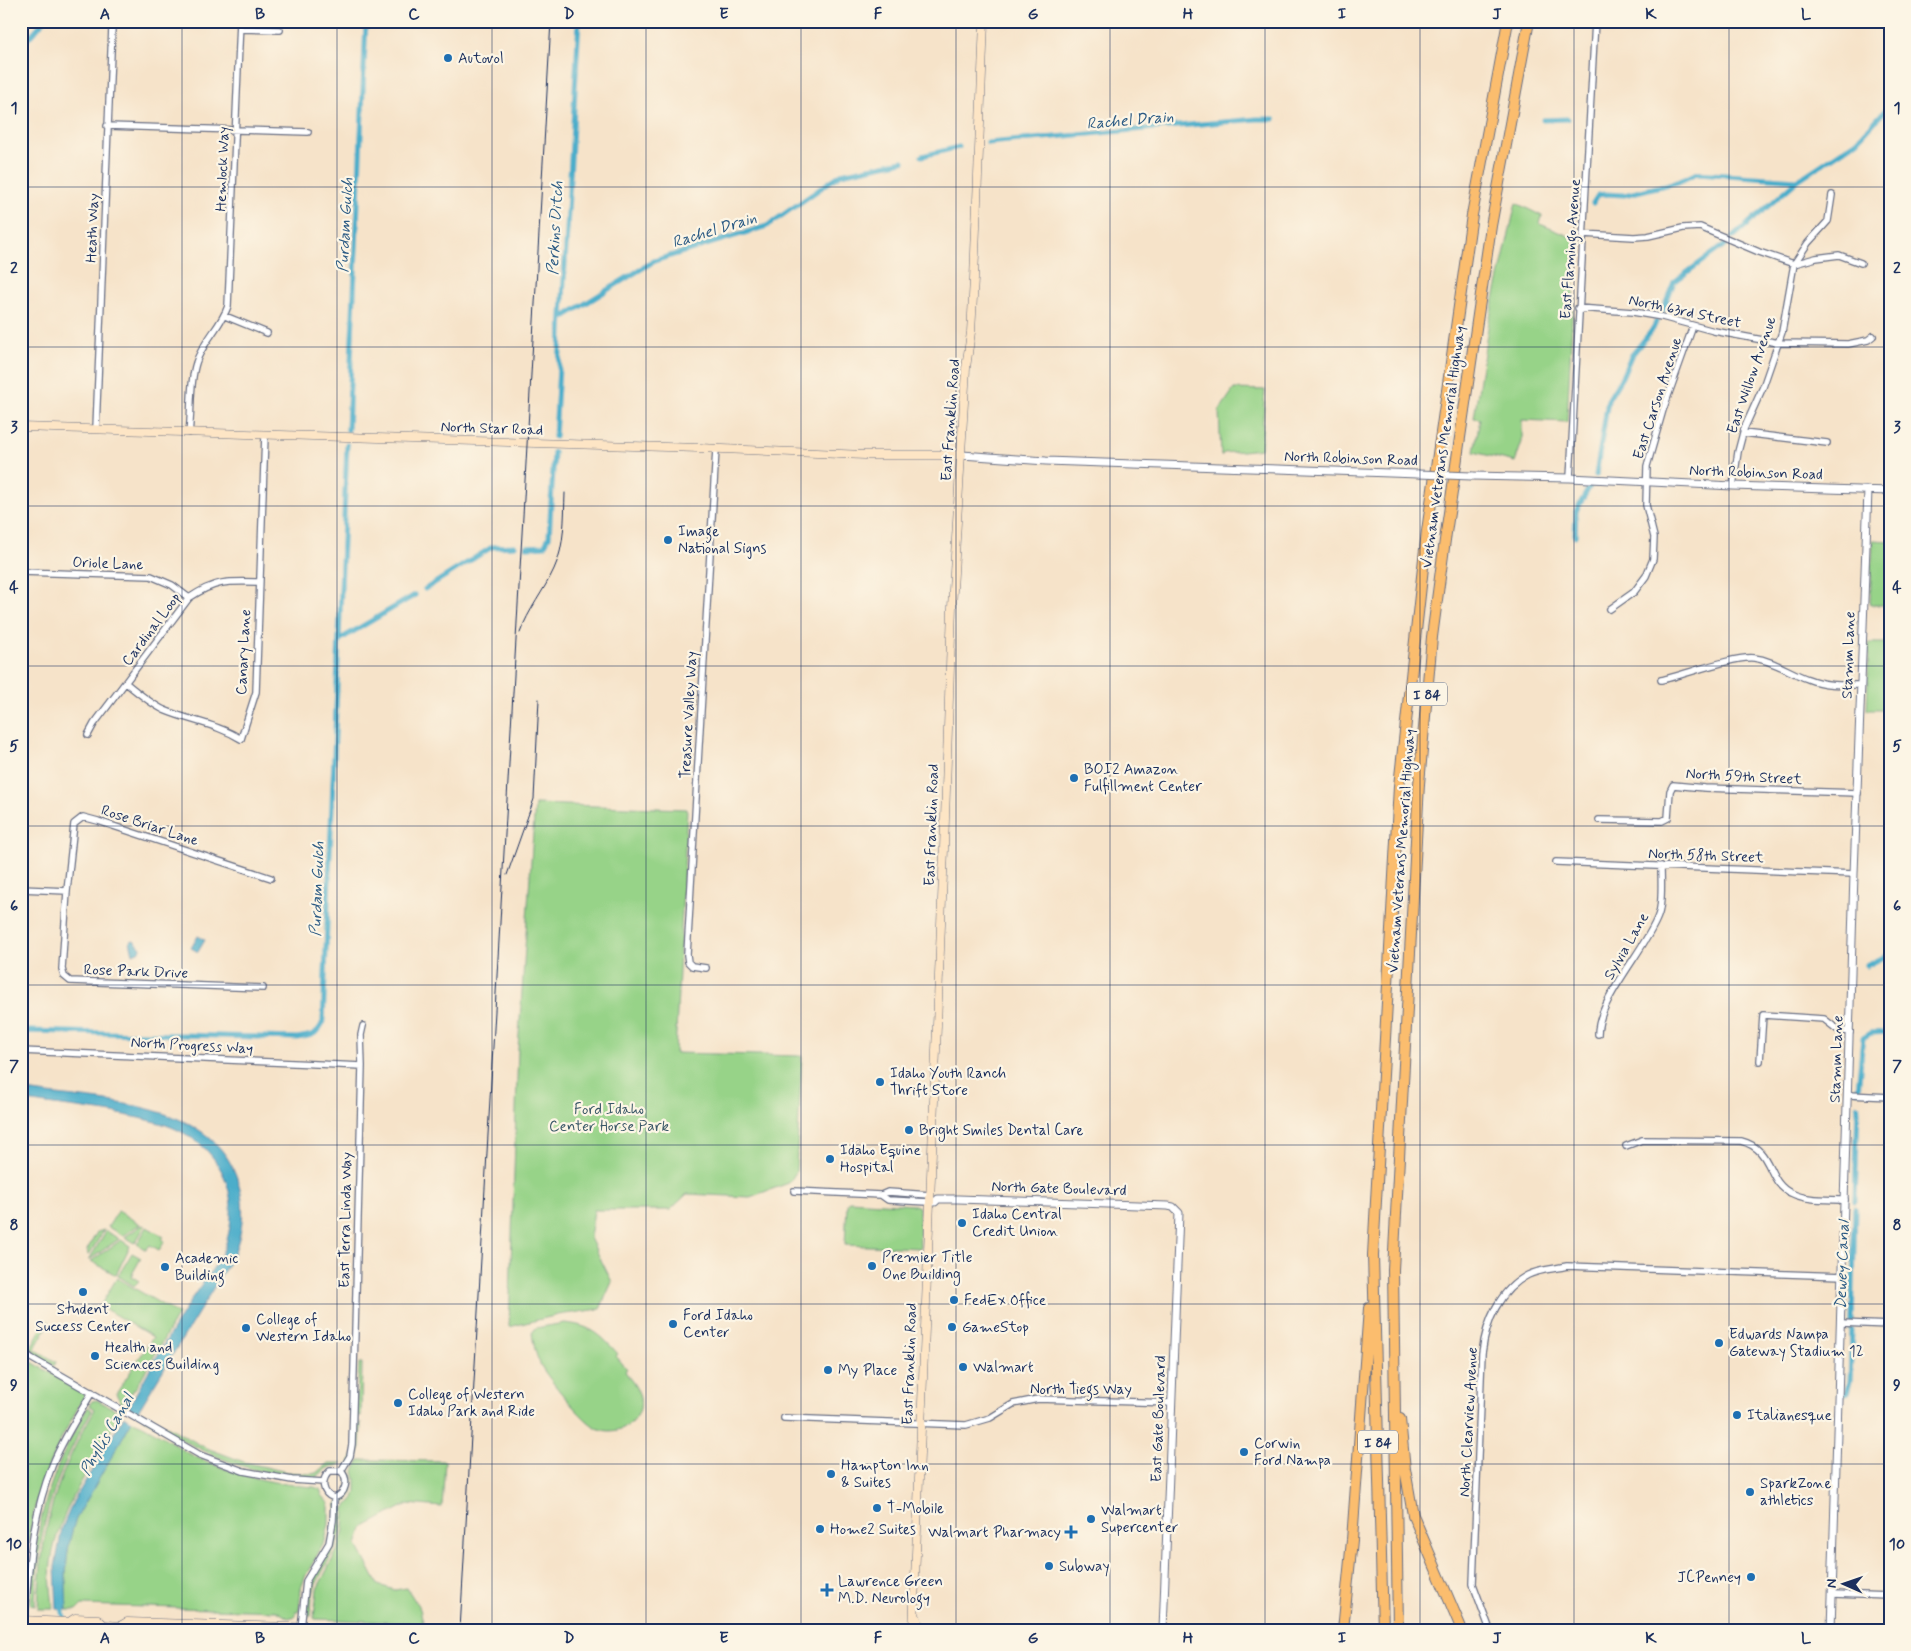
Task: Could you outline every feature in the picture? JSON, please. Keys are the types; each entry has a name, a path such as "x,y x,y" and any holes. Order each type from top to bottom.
{"highway":[{"name":"Vietnam Veterans Memorial Highway","path":"1383,1630 1373,1255 1399,786 1427,531 1472,215 1508,21"},
{"name":"Vietnam Veterans Memorial Highway","path":"1398,1630 1393,1270 1416,824 1432,637 1444,540 1491,226 1529,21"},
{"path":"1343,1630 1352,1549 1357,1456 1373,1255"},
{"path":"1394,1373 1405,1469 1413,1515 1462,1630"}],"main road":[{"name":"East Franklin Road","path":"912,1628 952,607 966,368 971,332 974,279 984,21"},
{"name":"North Star Road","path":"21,428 865,455 962,455"},
{"path":"914,1611 921,1630"},
{"path":"23,1620 69,1622 75,1626 98,1627 103,1624 142,1630"},
{"path":"120,1626 127,1622 301,1629 385,1630"}],"street":[{"name":"Hemlock Way","path":"189,433 196,363 225,316 230,291 240,21"},
{"name":"East Flamingo Avenue","path":"1570,478 1595,21"},
{"name":"Heath Way","path":"96,429 112,27"},
{"path":"240,29 280,30"},
{"path":"107,126 308,132"},
{"name":"East Willow Avenue","path":"1733,486 1743,433 1779,343 1794,264 1808,243 1828,221 1832,194"},
{"path":"1583,234 1648,236 1683,228 1700,228 1794,264 1816,258 1839,255 1861,263"},
{"name":"North 63rd Street","path":"1578,308 1633,312 1662,317 1693,326 1779,343 1855,344 1868,340 1873,336"},
{"path":"225,316 267,333"},
{"name":"East Carson Avenue","path":"1610,609 1634,592 1646,576 1653,559 1654,537 1646,505 1647,466 1693,326"},
{"path":"1743,433 1827,443"},
{"name":"Canary Lane","path":"126,683 143,698 165,710 226,730 241,739 256,692 265,435"},
{"name":"Treasure Valley Way","path":"706,968 692,966 688,962 687,955 716,449"},
{"name":"North Robinson Road","path":"962,455 1046,461 1570,478 1890,491"},
{"name":"Stamm Lane","path":"1831,1630 1849,1095 1854,874 1868,490"},
{"name":"Oriole Lane","path":"21,572 151,576 172,585 189,598"},
{"name":"Cardinal Loop","path":"88,735 94,724 189,598 203,588 221,582 259,582"},
{"path":"1661,680 1725,663 1754,658 1823,684 1861,685"},
{"name":"North 59th Street","path":"1598,820 1662,821 1668,818 1670,791 1673,785 1705,788 1858,792"},
{"name":"Rose Briar Lane","path":"67,891 74,824 84,817 271,878"},
{"name":"North 58th Street","path":"1556,862 1854,874"},
{"name":"Sylvia Lane","path":"1598,1034 1598,1026 1607,1005 1660,913 1661,866"},
{"path":"21,889 67,891"},
{"name":"Rose Park Drive","path":"67,891 62,969 64,976 70,981 263,988"},
{"path":"1760,1061 1763,1015 1824,1018 1838,1030 1850,1032"},
{"name":"East Terra Linda Way","path":"341,1471 350,1456 352,1444 362,1066 361,1035 363,1026"},
{"name":"North Progress Way","path":"21,1050 362,1066"},
{"path":"1849,1095 1890,1097"},
{"path":"1626,1146 1642,1140 1747,1142 1766,1158 1776,1180 1782,1188 1804,1198 1845,1200"},
{"path":"794,1191 881,1195 888,1200 930,1198"},
{"name":"North Gate Boulevard","path":"930,1198 935,1202 938,1199 1168,1206 1177,1210"},
{"name":"East Gate Boulevard","path":"1163,1630 1180,1218 1177,1210"},
{"name":"North Clearview Avenue","path":"1490,1630 1474,1584 1482,1353 1484,1337 1499,1300 1517,1282 1530,1274 1566,1266 1843,1276"},
{"path":"1841,1323 1890,1325"},
{"path":"23,1351 31,1358 200,1454 244,1471 292,1480 324,1482"},
{"path":"23,1620 29,1555 43,1491 52,1465 64,1440 92,1392"},
{"name":"North Tiegs Way","path":"784,1418 943,1425 974,1424 990,1418 1013,1404 1038,1399 1172,1403"},
{"path":"330,1471 341,1471 345,1479 344,1490 340,1496 334,1498 325,1492 324,1478 330,1471"},
{"path":"301,1629 306,1581 329,1544 334,1498"},
{"path":"1833,1594 1890,1596"}],"green space":[{"path":"1516,203 1542,216 1540,224 1576,239 1567,422 1522,420 1522,442 1515,462 1474,452 1480,419 1474,418 1489,321"},
{"path":"1234,389 1265,390 1261,449 1224,453 1221,456 1219,411"},
{"path":"1873,540 1890,541 1890,605 1870,605"},
{"path":"1869,643 1890,643 1890,710 1867,710"},
{"name":"Ford Idaho Center Horse Park","path":"535,804 687,809 675,1053 802,1056 796,1172 789,1183 750,1197 687,1194 670,1210 594,1210 590,1238 612,1282 600,1309 558,1315 509,1327 518,1049"},
{"path":"849,1201 915,1205 919,1207 920,1248 845,1245 847,1204"},
{"path":"118,1211 140,1224 123,1236 108,1227"},
{"path":"142,1225 145,1226 135,1243 125,1237"},
{"path":"147,1227 164,1237 162,1239 165,1241 159,1250 150,1245 146,1250 137,1244"},
{"path":"104,1230 88,1255 87,1250 97,1232"},
{"path":"106,1231 119,1239 89,1260"},
{"path":"121,1240 130,1246 116,1275 91,1261"},
{"path":"132,1253 141,1258 131,1276 139,1281 134,1286 118,1276"},
{"path":"117,1278 178,1314 137,1386 122,1404 116,1394 153,1337 100,1306"},
{"path":"46,1320 50,1322 32,1353 31,1347"},
{"path":"564,1323 581,1326 595,1332 618,1354 616,1356 627,1369 625,1371 636,1387 640,1398 638,1414 628,1425 613,1431 597,1428 568,1402 543,1369 537,1356 532,1333 536,1328"},
{"path":"36,1350 56,1362 54,1366 34,1355"},
{"path":"21,1354 85,1395 62,1437 45,1476 35,1507 26,1555 23,1602 21,1605"},
{"path":"359,1363 362,1363 361,1416 358,1416 356,1413"},
{"path":"97,1400 118,1411 115,1423 77,1490 61,1525 50,1569 53,1609 38,1609 42,1553 52,1505 69,1459 95,1409 89,1405 92,1401"},
{"path":"88,1407 92,1410 67,1459 50,1504 40,1551 35,1606 31,1605 36,1548 46,1500 63,1454"},
{"path":"142,1418 153,1418 204,1447 244,1462 287,1472 312,1474 328,1463 342,1463 327,1468 312,1479 264,1472 223,1459 184,1441"},
{"path":"132,1421 152,1430 188,1453 234,1472 265,1480 320,1489 322,1495 329,1503 329,1524 325,1541 301,1588 299,1612 296,1612 296,1616 288,1618 277,1611 82,1605 77,1610 67,1610 67,1564 72,1530 76,1519"},
{"path":"361,1423 360,1450 353,1468 349,1464 355,1450 356,1426"},
{"path":"360,1460 445,1461 442,1507 408,1504 362,1528 357,1545 378,1585 395,1590 407,1588 420,1609 422,1623 315,1619 314,1617 317,1589 339,1547 344,1530 345,1508 354,1498 356,1492 354,1471"},
{"path":"348,1467 353,1477 352,1494 343,1506 341,1532 336,1546 315,1586 312,1596 311,1615 306,1615 310,1584 329,1551 334,1536 337,1504 348,1492 346,1471"}],"water":[{"path":"198,936 205,940 198,952 191,948"},
{"path":"134,940 141,948 140,951 133,954 130,941"},
{"path":"21,1090 114,1102 146,1108 177,1118 203,1133 224,1153 238,1181 243,1210 241,1229 233,1256 137,1413 129,1408 133,1399 192,1298 216,1265 226,1243 231,1202 227,1184 219,1167 208,1152 194,1139 176,1129 156,1122 123,1115 21,1100"},
{"path":"124,1416 132,1421 76,1519 72,1530 67,1564 67,1610 57,1609 55,1567 62,1528 73,1502"}],"waterway":[{"path":"21,46 44,21"},
{"name":"Purdam Gulch","path":"348,430 366,21"},
{"name":"Perkins Ditch","path":"555,437 579,21"},
{"name":"Rachel Drain","path":"1593,203 1598,195 1624,195 1678,182 1697,173 1798,180 1857,141 1890,105"},
{"name":"Rachel Drain","path":"988,143 1274,119"},
{"name":"Rachel Drain","path":"1543,120 1568,119"},
{"name":"Rachel Drain","path":"922,156 959,147"},
{"name":"Rachel Drain","path":"562,318 654,261 767,226 841,174 903,161"},
{"path":"1733,237 1798,180"},
{"path":"1662,312 1674,282 1727,243"},
{"path":"1596,475 1608,400 1622,377 1631,356 1653,329 1656,322"},
{"name":"Purdam Gulch","path":"21,1036 29,1031 297,1038 316,1033 321,1027 323,1022 347,445"},
{"name":"Perkins Ditch","path":"527,547 544,546 549,537 554,452"},
{"path":"1575,536 1576,511 1590,486"},
{"name":"Perkins Ditch","path":"425,589 492,547 515,546"},
{"name":"Perkins Ditch","path":"339,640 415,595"},
{"path":"1866,966 1890,954"},
{"name":"Dewey Canal","path":"1858,1091 1863,1038 1871,1033 1890,1032"},
{"name":"Dewey Canal","path":"1855,1201 1858,1106"},
{"name":"Dewey Canal","path":"1852,1323 1855,1208"},
{"name":"Dewey Canal","path":"1845,1394 1847,1393 1850,1381 1852,1330"},
{"name":"Phyllis Canal","path":"61,1603 67,1630"}],"railway":[{"path":"460,1630 551,21"},
{"path":"520,633 527,616 558,560 563,532 565,493"},
{"path":"507,875 534,799 539,699"}],"place":[{"name":"Autovol","path":"448,58"},
{"name":"Image National Signs","path":"668,540"},
{"name":"BOI2 Amazon Fulfillment Center","path":"1074,778"},
{"name":"Idaho Youth Ranch Thrift Store","path":"880,1082"},
{"name":"Bright Smiles Dental Care","path":"909,1130"},
{"name":"Idaho Equine Hospital","path":"830,1159"},
{"name":"Idaho Central Credit Union","path":"962,1223"},
{"name":"Premier Title One Building","path":"872,1266"},
{"name":"Academic Building","path":"165,1267"},
{"name":"Student Success Center","path":"83,1292"},
{"name":"FedEx Office","path":"954,1300"},
{"name":"Ford Idaho Center","path":"673,1324"},
{"name":"GameStop","path":"952,1327"},
{"name":"College of Western Idaho","path":"246,1328"},
{"name":"Edwards Nampa Gateway Stadium 12","path":"1719,1343"},
{"name":"Health and Sciences Building","path":"95,1356"},
{"name":"Walmart","path":"963,1367"},
{"name":"My Place","path":"828,1370"},
{"name":"College of Western Idaho Park and Ride","path":"398,1403"},
{"name":"Italianesque","path":"1737,1415"},
{"name":"Corwin Ford Nampa","path":"1244,1452"},
{"name":"Hampton Inn & Suites","path":"831,1474"},
{"name":"SparkZone athletics","path":"1750,1492"},
{"name":"T-Mobile","path":"877,1508"},
{"name":"Walmart Supercenter","path":"1091,1519"},
{"name":"Home2 Suites","path":"820,1529"},
{"name":"Walmart Pharmacy","path":"1071,1532"},
{"name":"Subway","path":"1049,1566"},
{"name":"JCPenney","path":"1751,1577"},
{"name":"Lawrence Green M.D. Neurology","path":"827,1590"}]}
